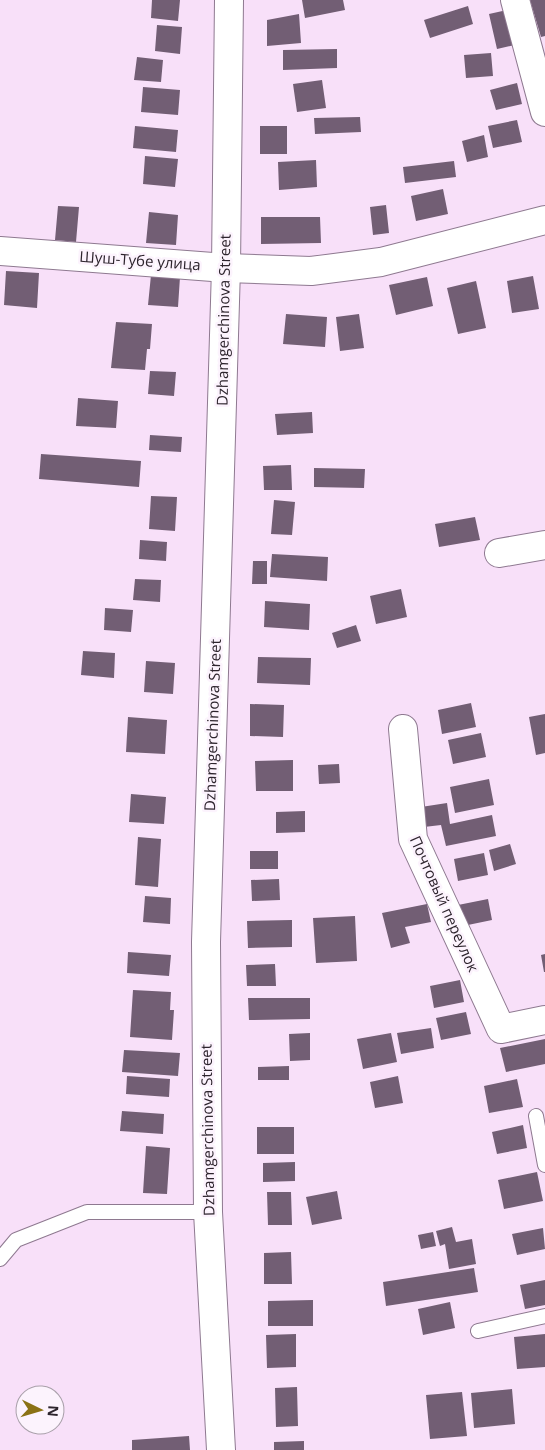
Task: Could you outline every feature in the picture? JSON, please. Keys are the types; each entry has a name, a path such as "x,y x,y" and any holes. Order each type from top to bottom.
{"street":[{"name":"Dzhamgerchinova Street","path":"221,1450 208,1212 206,942 226,268 229,0"},
{"path":"515,0 545,112"},
{"name":"Шуш-Тубе улица","path":"0,251 226,268 311,271 381,262 545,220"},
{"path":"498,554 545,545"},
{"name":"Почтовый переулок","path":"403,729 413,839 501,1029 545,1020"}],"lane":[{"path":"536,1116 545,1165"},
{"path":"0,1260 16,1240 87,1212 208,1212"},
{"path":"478,1331 545,1316"}],"building":[{"path":"152,0 180,0 178,21 151,18"},
{"path":"302,0 343,0 345,10 305,18"},
{"path":"530,0 545,0 545,36 541,37"},
{"path":"468,6 473,24 430,38 424,20"},
{"path":"507,10 515,45 497,49 489,14"},
{"path":"299,14 301,43 267,46 267,20"},
{"path":"157,25 182,27 180,54 155,51"},
{"path":"337,49 337,68 283,70 283,50"},
{"path":"491,53 493,76 466,78 464,55"},
{"path":"137,57 163,60 161,82 134,80"},
{"path":"322,80 326,108 297,112 293,84"},
{"path":"517,83 522,104 496,110 490,90"},
{"path":"143,87 180,90 178,115 141,112"},
{"path":"360,117 361,132 315,134 314,118"},
{"path":"517,120 522,142 493,148 488,126"},
{"path":"135,126 178,130 176,152 133,148"},
{"path":"260,126 287,126 287,154 260,154"},
{"path":"484,135 488,157 467,162 462,141"},
{"path":"145,156 178,159 175,187 143,184"},
{"path":"316,160 317,187 279,190 278,162"},
{"path":"454,161 456,177 405,183 403,167"},
{"path":"443,189 448,214 416,221 411,196"},
{"path":"386,205 389,233 373,235 370,207"},
{"path":"58,206 79,207 76,242 55,240"},
{"path":"149,212 178,215 176,245 146,243"},
{"path":"261,217 320,217 321,243 261,244"},
{"path":"6,271 39,273 37,308 4,305"},
{"path":"151,275 180,277 178,307 148,305"},
{"path":"533,276 539,309 512,313 507,281"},
{"path":"427,277 433,306 396,315 389,285"},
{"path":"476,281 486,328 458,334 447,288"},
{"path":"286,314 327,317 325,347 283,344"},
{"path":"359,314 364,348 340,351 336,317"},
{"path":"116,322 152,324 150,349 147,349 145,370 111,368"},
{"path":"150,371 176,372 174,396 148,394"},
{"path":"78,398 118,401 116,428 76,426"},
{"path":"312,412 313,433 277,435 275,414"},
{"path":"150,435 182,437 181,452 149,450"},
{"path":"41,454 141,461 139,487 39,479"},
{"path":"291,465 292,490 264,490 263,466"},
{"path":"314,468 365,469 364,488 314,487"},
{"path":"151,496 177,497 175,531 149,529"},
{"path":"274,500 295,502 292,535 271,534"},
{"path":"475,517 480,540 439,547 435,524"},
{"path":"140,540 167,542 166,561 139,559"},
{"path":"272,554 328,557 327,581 270,577"},
{"path":"253,561 267,561 267,584 252,584"},
{"path":"135,579 161,580 160,602 133,600"},
{"path":"401,589 407,617 376,624 370,596"},
{"path":"265,601 310,604 309,630 264,627"},
{"path":"105,608 133,610 131,632 104,630"},
{"path":"356,625 361,641 337,648 332,633"},
{"path":"83,651 115,653 114,678 81,675"},
{"path":"258,657 311,658 310,685 257,683"},
{"path":"146,661 175,663 173,694 144,692"},
{"path":"471,703 476,727 442,734 438,710"},
{"path":"250,704 284,705 283,737 250,736"},
{"path":"545,714 545,753 536,755 529,717"},
{"path":"128,717 167,720 165,754 126,752"},
{"path":"481,733 486,757 453,764 448,740"},
{"path":"293,760 293,791 256,791 255,761"},
{"path":"339,764 340,783 319,784 318,765"},
{"path":"489,779 494,805 455,813 450,787"},
{"path":"131,794 166,797 164,824 129,822"},
{"path":"447,803 450,824 492,815 496,836 446,846 441,825 424,827 421,807"},
{"path":"305,811 305,832 276,833 276,812"},
{"path":"138,837 161,839 158,887 135,885"},
{"path":"510,844 516,864 494,871 489,850"},
{"path":"250,851 278,851 278,869 250,869"},
{"path":"484,853 488,875 458,881 454,859"},
{"path":"279,879 280,900 252,901 251,880"},
{"path":"145,896 171,898 170,924 143,922"},
{"path":"488,899 492,920 463,926 458,905"},
{"path":"427,904 431,922 405,927 410,943 391,948 382,913"},
{"path":"355,916 357,961 316,963 313,918"},
{"path":"292,920 292,947 248,948 247,921"},
{"path":"128,952 171,955 169,976 127,973"},
{"path":"545,954 545,972 544,972 541,955"},
{"path":"275,964 276,986 247,986 246,965"},
{"path":"460,980 464,1002 434,1008 430,986"},
{"path":"133,990 171,992 170,1010 174,1010 172,1040 130,1037"},
{"path":"248,998 310,998 310,1019 249,1020"},
{"path":"466,1012 471,1034 441,1040 436,1018"},
{"path":"431,1028 434,1048 401,1054 397,1033"},
{"path":"310,1033 310,1060 290,1061 289,1034"},
{"path":"391,1033 397,1062 363,1069 357,1039"},
{"path":"545,1039 545,1064 506,1072 500,1048"},
{"path":"124,1050 180,1053 178,1076 122,1072"},
{"path":"289,1066 289,1080 258,1080 258,1067"},
{"path":"127,1076 170,1079 169,1097 126,1094"},
{"path":"398,1076 403,1103 375,1108 370,1082"},
{"path":"517,1079 523,1107 489,1113 484,1086"},
{"path":"122,1111 164,1114 163,1134 120,1131"},
{"path":"523,1125 527,1148 497,1154 492,1132"},
{"path":"257,1127 294,1127 294,1154 257,1154"},
{"path":"146,1146 170,1148 167,1194 143,1193"},
{"path":"295,1162 295,1181 263,1182 263,1163"},
{"path":"537,1172 543,1201 504,1209 498,1180"},
{"path":"337,1191 342,1219 312,1225 306,1197"},
{"path":"267,1192 291,1192 292,1225 268,1225"},
{"path":"452,1227 456,1242 472,1239 476,1264 449,1269 445,1244 440,1246 436,1231"},
{"path":"543,1228 545,1249 517,1255 512,1234"},
{"path":"433,1232 436,1246 421,1249 418,1235"},
{"path":"291,1252 292,1284 264,1284 264,1253"},
{"path":"474,1268 478,1292 386,1306 383,1282"},
{"path":"545,1280 545,1305 525,1309 520,1285"},
{"path":"313,1300 313,1326 268,1326 268,1301"},
{"path":"450,1302 455,1328 423,1335 418,1309"},
{"path":"296,1334 296,1367 267,1368 266,1335"},
{"path":"545,1334 545,1367 517,1369 514,1337"},
{"path":"297,1387 298,1426 276,1427 275,1388"},
{"path":"512,1389 515,1424 474,1428 471,1393"},
{"path":"462,1392 467,1436 430,1439 426,1395"},
{"path":"189,1436 190,1450 132,1450 132,1440"},
{"path":"304,1441 304,1450 274,1450 274,1442"}]}
